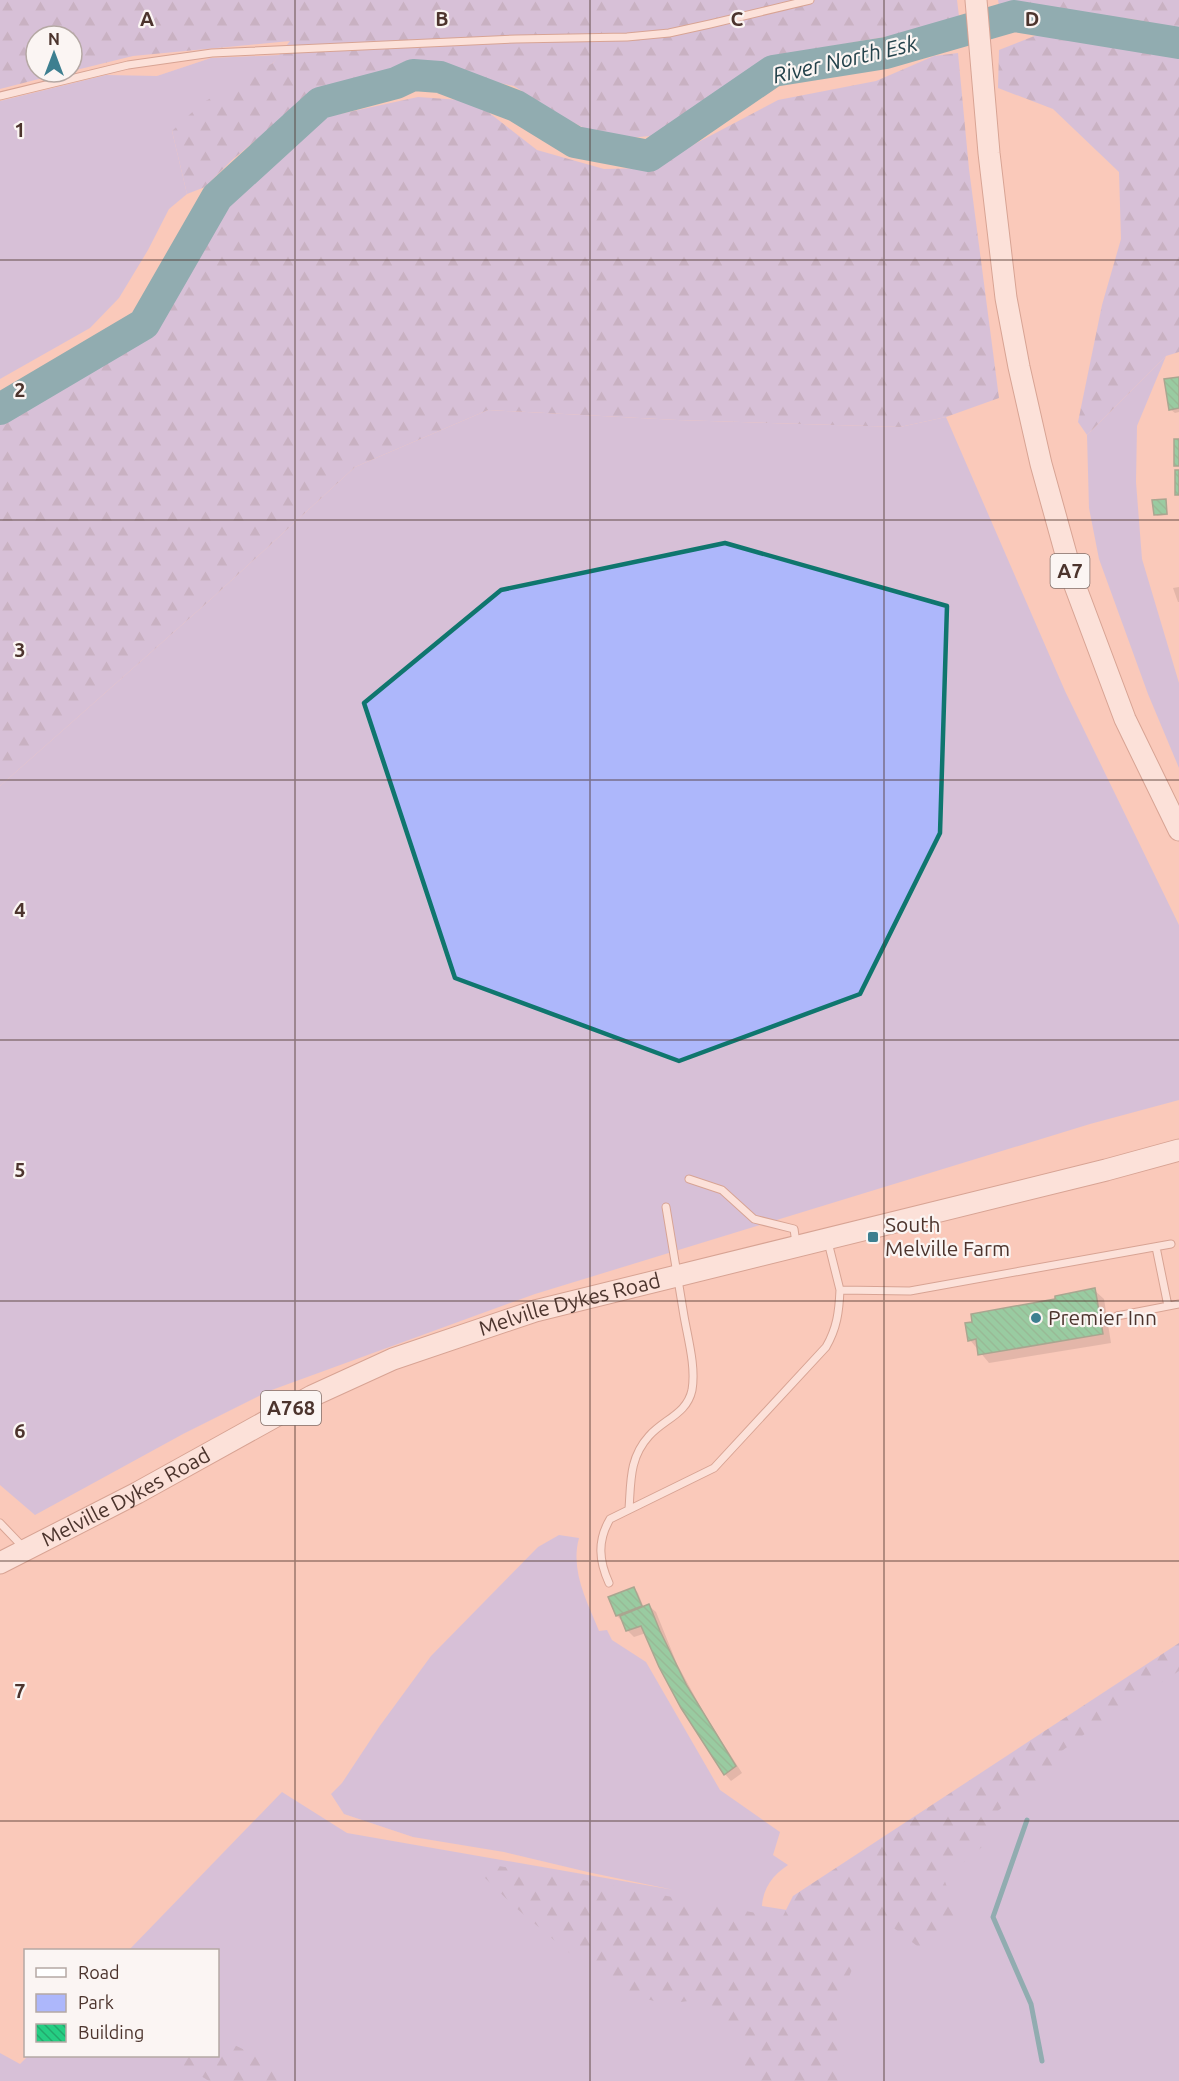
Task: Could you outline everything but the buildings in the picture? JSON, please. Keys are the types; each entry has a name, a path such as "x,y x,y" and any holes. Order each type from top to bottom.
{"main road":[{"name":"A7","path":"976,0 989,153 1006,298 1039,454 1074,584 1125,719 1179,830"},
{"name":"Melville Dykes Road","path":"0,1563 137,1493 312,1396 393,1359 535,1311 1179,1150"}],"lane":[{"path":"0,96 128,65 212,53 516,39 627,38 669,33 810,0"},
{"path":"689,1179 722,1190 754,1219 794,1229 797,1247"},
{"path":"629,1509 632,1468 639,1450 649,1436 663,1423 681,1411 692,1390 692,1370 666,1207"},
{"path":"609,1583 602,1566 600,1551 604,1529 610,1519 714,1468 826,1347 835,1332 840,1290 828,1239"},
{"path":"840,1290 910,1291 1171,1244"},
{"path":"1156,1247 1168,1306"},
{"path":"1117,1316 1179,1304"},
{"path":"0,1523 26,1550"}],"highlighted area":[{"path":"725,543 947,606 940,833 860,994 679,1061 455,978 364,703 501,590"}],"green space":[{"path":"0,0 957,0 959,16 896,35 803,51 749,78 672,134 607,140 559,115 514,86 411,67 389,75 341,84 304,100 232,160 205,187 187,194 172,131 202,103 273,63 290,41 133,56 84,68 84,24 24,24 24,83 0,89"},
{"path":"998,0 1179,0 1179,28 1132,19 999,5"},
{"path":"1037,35 1117,43 1179,58 1179,352 1166,356 1087,435 1078,422 1102,305 1121,239 1119,172 1053,109 998,88 999,50"},
{"path":"958,53 969,169 999,398 946,417 900,427 677,420 488,410 355,467 210,600 0,786 0,418 61,387 152,329 197,260 225,202 276,151 326,117 418,97 474,101 537,150 604,169 649,168 778,100 876,81 934,56"},
{"path":"280,55 273,63 172,131 187,194 169,209 119,298 90,328 0,379 0,101 69,84 84,84 84,80 106,75 157,76 211,58"},
{"path":"1166,356 1137,426 1136,482 1142,559 1179,683 1179,768 1148,694 1099,559 1089,508 1087,435"},
{"path":"488,410 677,420 900,427 946,417 1065,691 1179,925 1179,1100 1090,1124 535,1294 269,1391 183,1434 35,1515 0,1485 0,786 210,600 355,467"},
{"path":"559,1535 579,1538 578,1574 599,1631 607,1630 612,1640 646,1662 720,1790 780,1832 773,1855 788,1865 770,1882 764,1893 762,1906 793,1911 1179,1658 1179,2081 0,2081 0,2053 20,2064 27,2057 219,2057 219,1949 130,1949 282,1792 347,1833 674,1890 504,1852 413,1837 344,1814 331,1794 342,1783 379,1727 431,1656 538,1547"},
{"path":"1179,1643 1179,1671 1059,1753 1052,1770 1042,1784 1026,1798 1005,1805 987,1820 989,1841 944,1879 957,1913 946,1934 921,1949 891,1926 872,1930 854,1966 839,2010 837,2035 846,2081 748,2081 737,2032 714,2008 689,2001 663,2004 638,1996 598,1977 516,1908 482,1875 480,1866 492,1865 557,1875 782,1918 793,1896"},
{"path":"219,2037 294,2074 300,2081 209,2081 170,2057 219,2057"}],"waterway":[{"name":"River North Esk","path":"0,409 144,324 217,197 320,103 396,83 413,75 440,77 516,106 575,142 649,156 773,71 886,53 1014,16 1179,43"},
{"path":"1027,1820 993,1917 1031,2004 1042,2061"}],"place":[{"name":"South Melville Farm","path":"873,1237"},
{"name":"Premier Inn","path":"1036,1318"}]}
